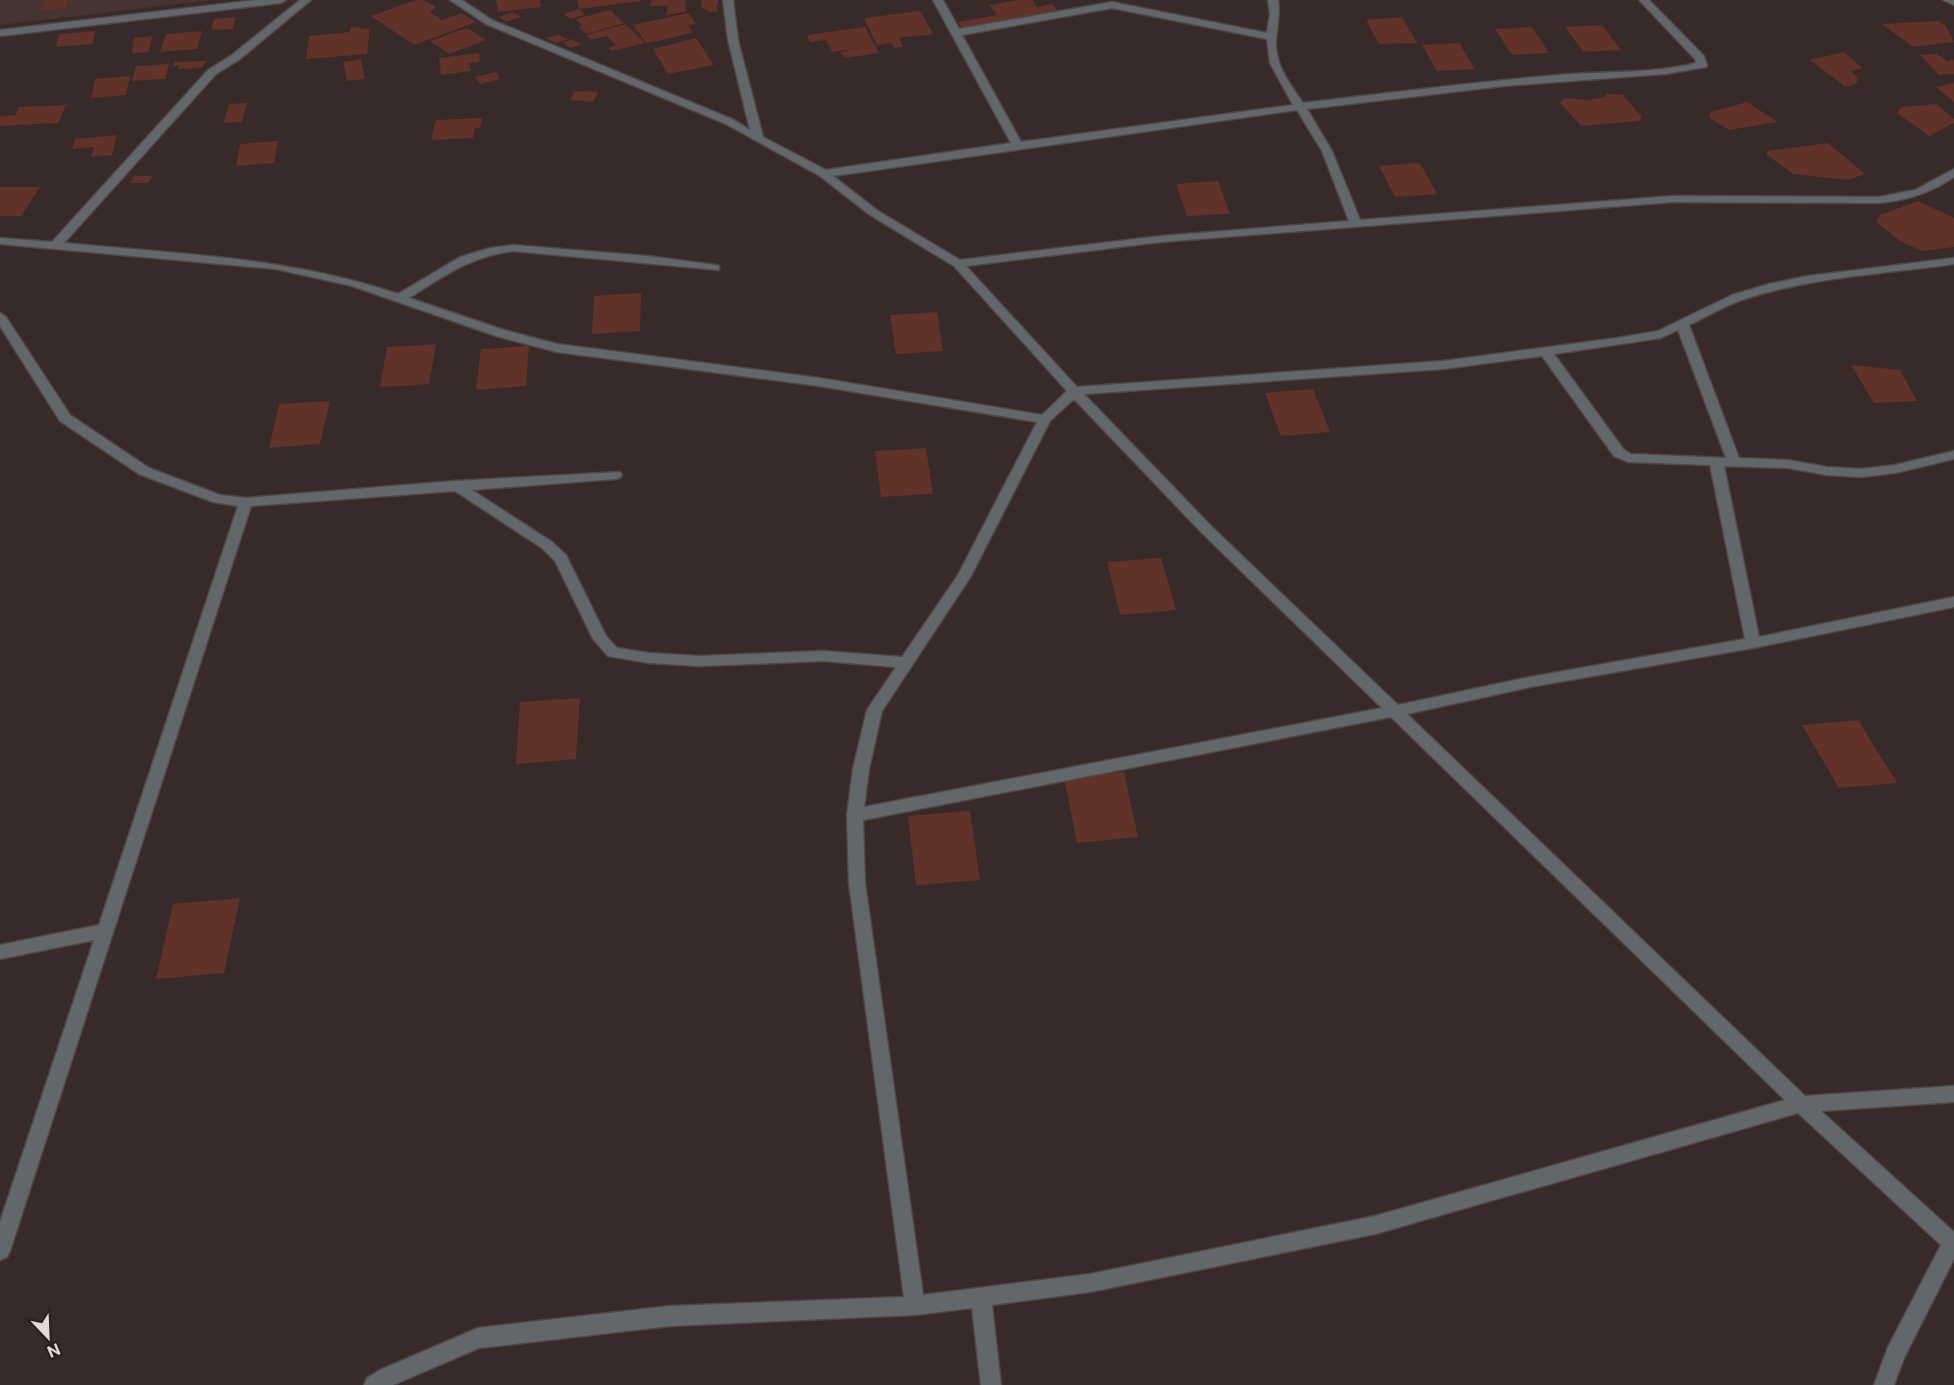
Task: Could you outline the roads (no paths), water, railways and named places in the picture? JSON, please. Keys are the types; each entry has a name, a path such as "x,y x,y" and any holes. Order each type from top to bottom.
{"street":[{"path":"0,33 281,0"},
{"path":"56,245 212,72 237,57 306,0"},
{"path":"455,0 489,22 730,122 758,140 824,174 874,213 958,264 1206,529 1801,1104 1953,1244 1895,1354 1884,1385"},
{"path":"728,0 733,40 758,140"},
{"path":"938,0 1017,144"},
{"path":"1273,0 1277,11 1272,54 1286,84 1337,170 1355,222"},
{"path":"824,174 1017,144 1301,106 1603,74 1681,71 1702,65 1700,58 1644,0"},
{"path":"1948,0 1954,2"},
{"path":"955,33 1112,5 1273,37"},
{"path":"958,264 1161,238 1673,199 1899,198 1918,193 1954,172"},
{"path":"0,241 276,266 356,283 501,333 556,348 819,382 1045,419"},
{"path":"400,298 464,259 490,251 513,248 716,267"},
{"path":"915,1305 857,883 855,815 861,769 875,710 964,576 1045,419 1075,391 1443,365 1617,342 1661,334 1736,298 1788,284 1954,261"},
{"path":"0,316 64,418 144,471 218,499 246,502 615,475"},
{"path":"1682,324 1734,460"},
{"path":"1545,351 1619,453 1628,458 1734,460 1861,473 1895,469 1954,454"},
{"path":"1716,461 1753,643"},
{"path":"455,485 547,545 561,558 600,639 613,652 649,658 699,661 823,656 906,663"},
{"path":"0,1251 246,502"},
{"path":"855,815 1395,711 1530,682 1753,643 1954,602"},
{"path":"0,952 105,931"},
{"path":"382,1382 478,1338 670,1316 915,1305 1090,1283 1375,1225 1801,1104 1954,1094"},
{"path":"981,1297 991,1385"}]}
